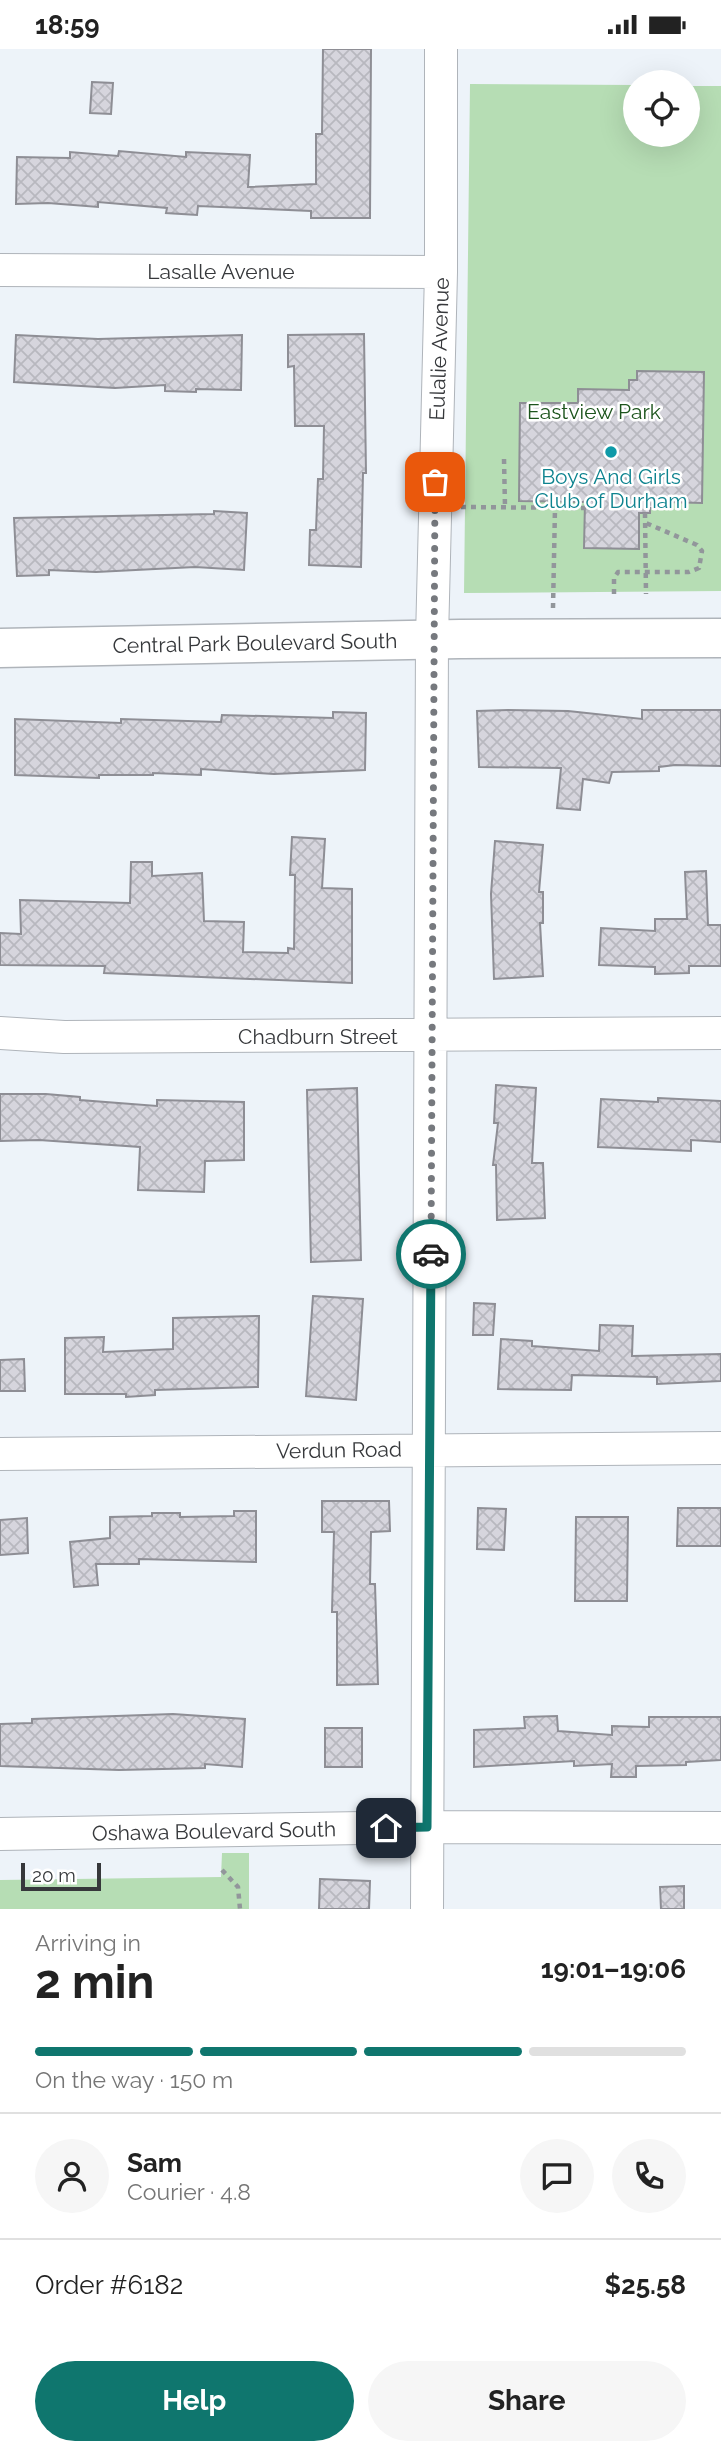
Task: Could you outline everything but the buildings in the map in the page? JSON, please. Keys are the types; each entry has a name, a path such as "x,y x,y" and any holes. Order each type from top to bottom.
{"street":[{"name":"Eulalie Avenue","path":"427,1909 432,639 441,272 441,49"},
{"name":"Lasalle Avenue","path":"0,270 441,272"},
{"name":"Central Park Boulevard South","path":"0,649 432,639 721,638"},
{"name":"Chadburn Street","path":"0,1033 64,1037 721,1033"},
{"name":"Verdun Road","path":"0,1454 721,1448"},
{"name":"Oshawa Boulevard South","path":"0,1835 427,1827 721,1828"}],"path":[{"path":"504,459 505,507"},
{"path":"461,507 585,508"},
{"path":"553,638 555,508"},
{"path":"645,513 646,594"},
{"path":"614,594 614,578 618,572 689,572 699,568 702,551 697,545 646,523"},
{"path":"222,1870 238,1887 240,1909"}],"green space":[{"name":"Eastview Park","path":"470,84 623,85 623,147 700,147 700,86 721,86 721,591 464,593"},
{"path":"222,1853 249,1853 249,1909 0,1909 0,1880 221,1877"}],"way so far":[{"path":"431,1254 432,639 435,482"}],"place":[{"name":"Boys And Girls Club of Durham","path":"611,452"}],"route":[{"path":"386,1828 427,1827 431,1254"}]}
